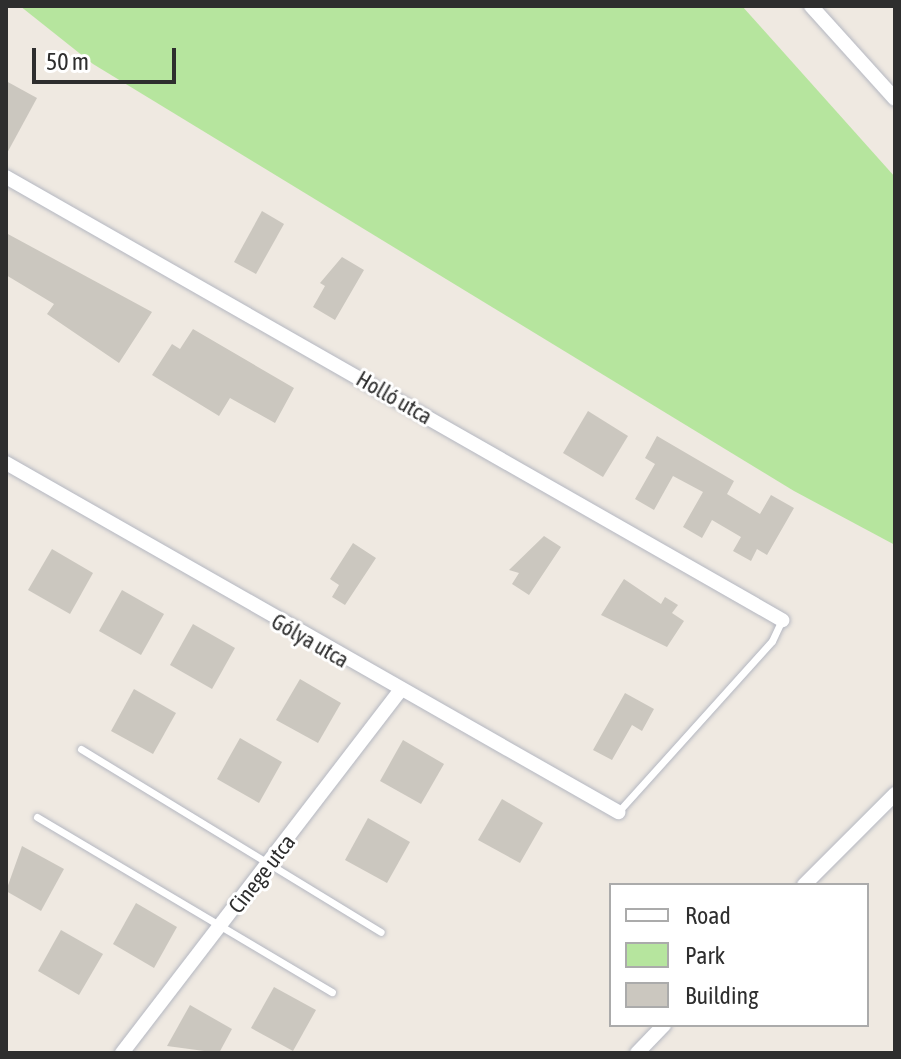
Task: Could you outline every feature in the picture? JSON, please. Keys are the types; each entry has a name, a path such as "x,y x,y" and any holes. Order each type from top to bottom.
{"street":[{"path":"811,6 895,99"},
{"name":"Holló utca","path":"6,177 782,620"},
{"name":"Gólya utca","path":"6,463 399,692 618,812"},
{"name":"Cinege utca","path":"122,1053 399,692"},
{"path":"806,883 895,794"},
{"path":"637,1053 662,1027"}],"lane":[{"path":"618,812 772,641 782,620"},
{"path":"81,749 381,932"},
{"path":"37,817 332,992"}],"green space":[{"path":"20,6 742,6 895,177 895,545 794,491 93,64"}],"building":[{"path":"6,81 37,98 6,155"},
{"path":"262,211 284,224 256,274 234,262"},
{"path":"6,233 152,312 119,363 47,314 54,304 6,275"},
{"path":"342,257 364,270 335,320 313,307 325,286 320,283"},
{"path":"193,329 294,388 275,423 230,398 219,416 152,375 172,344 180,349"},
{"path":"588,411 628,436 603,477 563,453"},
{"path":"657,436 734,481 727,494 760,514 771,495 794,508 767,555 757,549 751,561 733,551 741,537 712,520 702,538 683,527 703,492 673,476 654,510 635,499 655,464 645,458"},
{"path":"544,536 561,547 529,595 512,584 519,573 509,570"},
{"path":"353,543 376,558 345,605 332,597 339,585 330,579"},
{"path":"52,549 93,573 70,614 28,590"},
{"path":"624,579 661,604 665,597 678,605 672,613 684,621 667,647 601,615"},
{"path":"122,590 164,614 141,655 99,631"},
{"path":"193,624 235,648 212,689 170,665"},
{"path":"300,679 341,703 318,743 276,720"},
{"path":"134,689 176,713 153,754 111,731"},
{"path":"625,693 654,709 642,731 632,725 612,760 593,750"},
{"path":"240,738 282,762 259,803 217,779"},
{"path":"403,740 444,764 421,804 380,781"},
{"path":"502,799 543,823 520,863 478,840"},
{"path":"368,818 410,842 387,883 345,860"},
{"path":"22,846 64,869 41,911 6,891"},
{"path":"136,903 177,927 154,968 113,944"},
{"path":"61,930 103,954 79,995 38,971"},
{"path":"274,987 316,1010 293,1051 251,1028"},
{"path":"190,1005 232,1029 219,1053 167,1046"}]}
